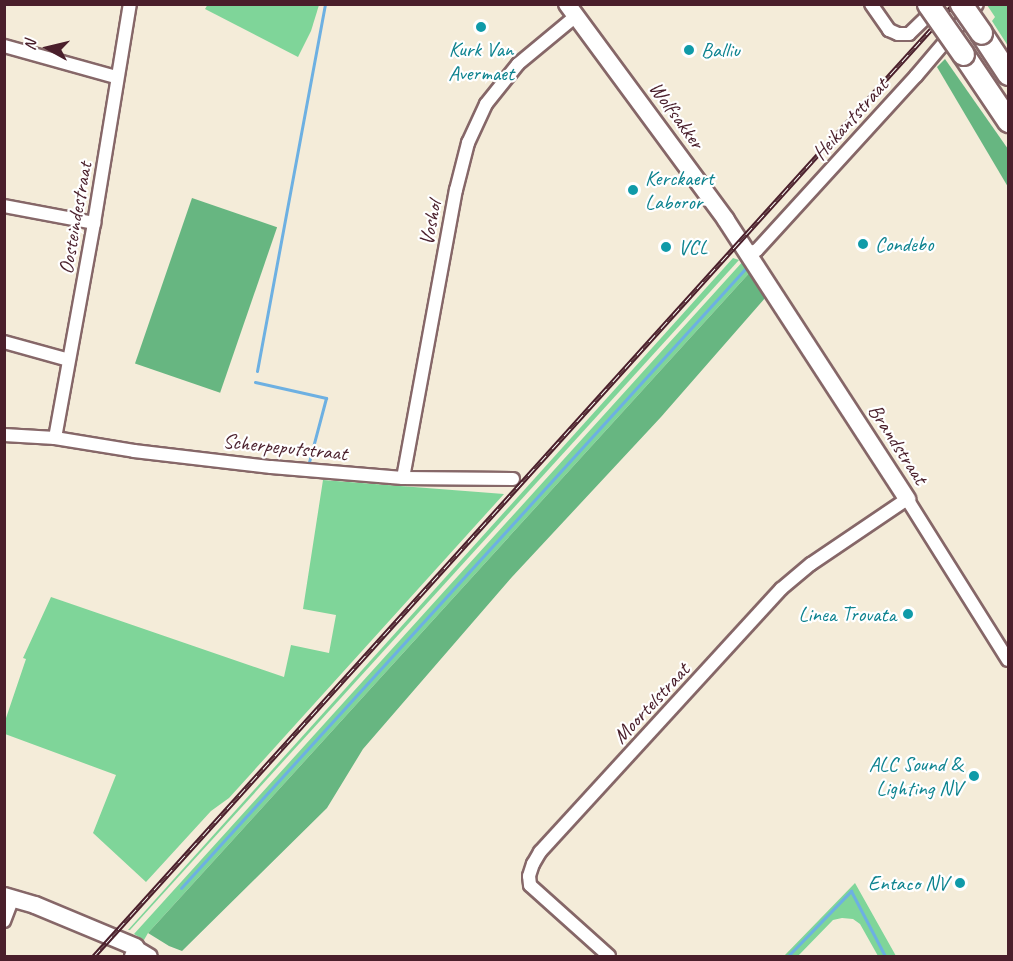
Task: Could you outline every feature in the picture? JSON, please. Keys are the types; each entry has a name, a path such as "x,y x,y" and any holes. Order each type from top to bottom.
{"highway":[{"path":"928,4 1008,121"},
{"path":"961,4 1008,74"}],"street":[{"name":"Oosteindestraat","path":"55,438 94,223 116,77 130,4"},
{"path":"871,4 889,30 898,34 909,34 939,4"},
{"name":"Heikantstraat","path":"747,253 757,250 916,76 977,4"},
{"name":"Wolfsakker","path":"571,10 726,220 747,253"},
{"name":"Voshol","path":"403,478 456,190 468,143 486,104 518,64 571,10"},
{"path":"4,46 116,77"},
{"path":"4,206 94,223"},
{"name":"Brandstraat","path":"747,253 907,499 1008,660"},
{"path":"4,342 69,360"},
{"name":"Scherpeputstraat","path":"4,435 55,438 271,467 403,478 513,479"},
{"name":"Moortelstraat","path":"609,957 530,885 529,876 540,852 781,590 811,564 907,499"},
{"path":"4,921 9,897 151,957"}],"green space":[{"path":"208,4 319,5 311,31 298,57 205,9"},
{"path":"987,5 1008,5 1008,46 992,21 995,17"},
{"path":"945,59 1008,149 1008,187 937,67"},
{"path":"192,198 277,227 220,393 135,363"},
{"path":"733,258 739,260 128,930"},
{"path":"745,259 752,270 144,940 134,934"},
{"path":"752,270 765,298 661,417 512,577 363,749 327,808 182,951 148,933"},
{"path":"323,480 504,494 229,798 211,811 146,882 93,833 116,775 5,734 5,721 26,659 23,658 51,597 284,677 291,645 329,653 336,615 303,609"},
{"path":"855,883 896,956 878,956 860,924 853,919 842,918 833,920 798,956 784,956"}],"waterway":[{"path":"257,371 325,4"},
{"path":"181,888 746,268"},
{"path":"255,382 326,398 309,462"},
{"path":"788,956 851,891 885,956"}],"railway":[{"path":"94,956 954,4"}],"place":[{"name":"Kurk Van Avermaet","path":"481,27"},
{"name":"Balliu","path":"689,50"},
{"name":"Kerckaert Laboror","path":"633,190"},
{"name":"Condebo","path":"863,244"},
{"name":"VCL","path":"666,247"},
{"name":"Linea Trovata","path":"908,614"},
{"name":"ALC Sound & Lighting NV","path":"974,776"},
{"name":"Entaco NV","path":"960,883"}]}
